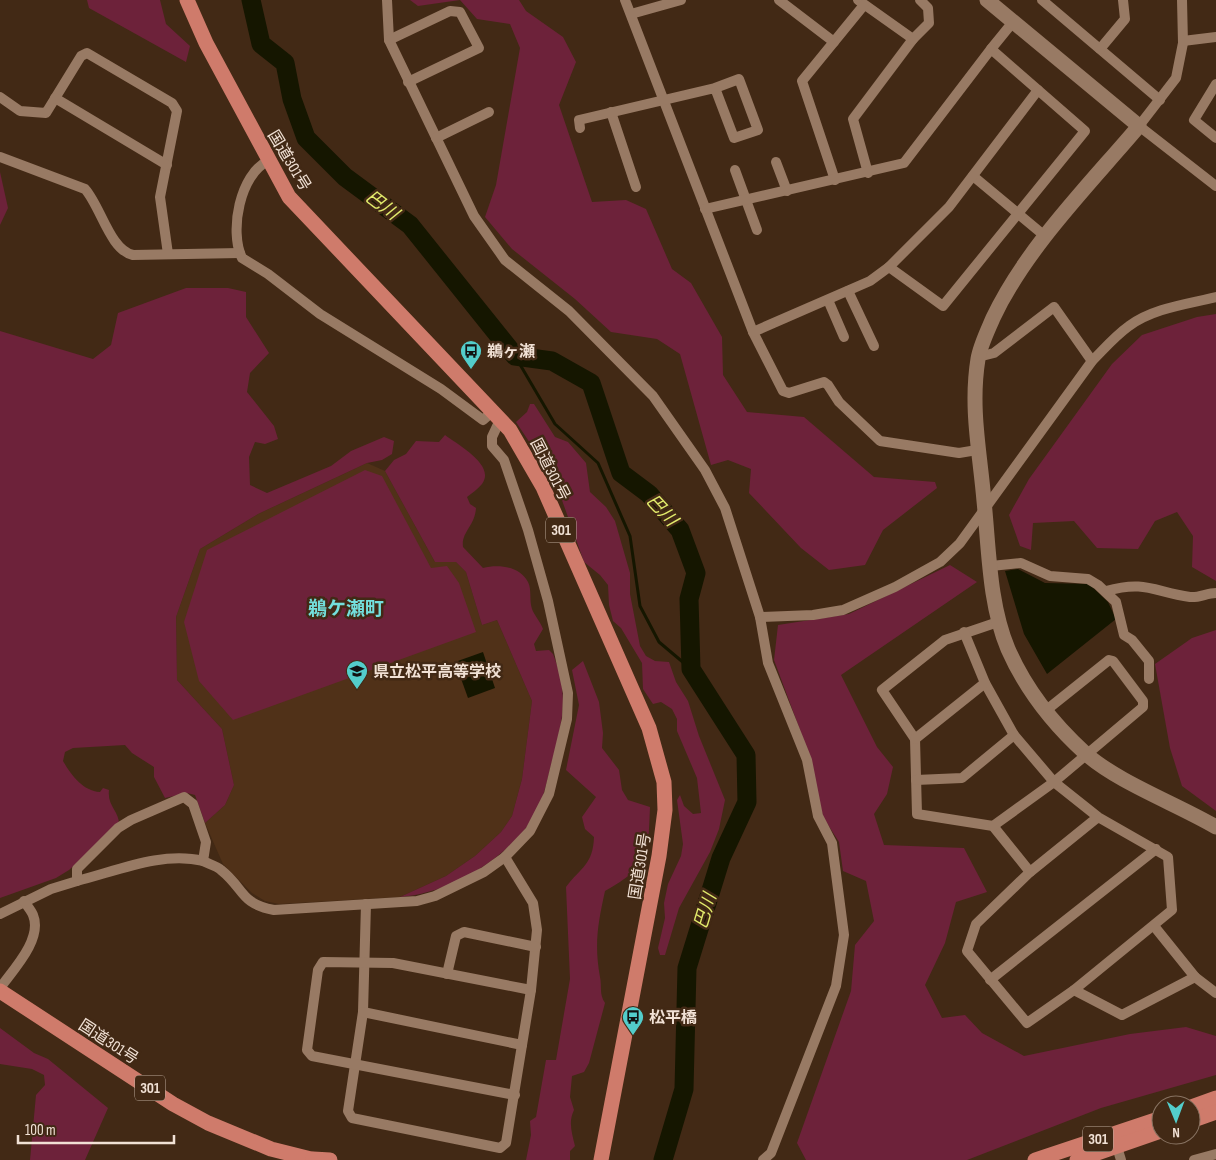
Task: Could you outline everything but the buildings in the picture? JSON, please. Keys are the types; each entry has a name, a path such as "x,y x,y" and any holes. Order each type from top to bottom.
{"highway":[{"name":"国道301号","path":"187,0 206,43 289,197 312,224 496,416 525,453 543,487 650,728 664,782 665,810 659,856 601,1160"},
{"name":"国道301号","path":"0,989 173,1104 208,1123 271,1149 314,1160 330,1160"},
{"path":"1201,1103 1216,1098"},
{"path":"1201,1117 1216,1112"},
{"name":"301","path":"1035,1160 1151,1121"},
{"name":"301","path":"1077,1160 1119,1153 1151,1137"}],"street":[{"path":"387,0 389,40 474,216 505,260 569,311 653,396 705,470 725,508 760,617 768,663 807,760 818,816 832,843 844,935 836,986 771,1153 763,1160"},
{"path":"625,0 753,332 783,392 789,393 824,382 839,402 880,441 959,453 976,450"},
{"path":"631,14 681,0"},
{"path":"779,0 834,42"},
{"path":"868,173 853,119 912,40 929,23 928,8 920,0"},
{"path":"987,0 1139,126 1216,186"},
{"path":"1042,0 1160,100"},
{"path":"1100,49 1125,19 1124,0"},
{"path":"1182,0 1183,41 1176,78 1139,126 1046,237 1007,292 993,318 978,357 975,397 976,450 982,481 998,622 1008,649 1025,684 1044,712 1087,755 1120,776 1216,827"},
{"path":"835,180 802,81 834,42 861,2 912,40"},
{"path":"389,40 450,11 460,12 479,48 408,82"},
{"path":"705,209 868,173 904,163 1013,22"},
{"path":"1183,41 1216,37"},
{"path":"888,267 943,306 1085,131 992,49"},
{"path":"0,97 20,111 46,113 81,56 87,54 172,103 176,111 160,197 168,254"},
{"path":"580,128 579,120 715,88 739,79 758,130 734,138 715,88"},
{"path":"1216,84 1194,120 1216,138"},
{"path":"753,332 870,281 888,267 949,207 1038,90"},
{"path":"55,98 167,165"},
{"path":"436,138 489,112"},
{"path":"611,112 636,187"},
{"path":"0,158 85,189 94,199 112,235 125,253 133,256 240,253"},
{"path":"0,914 24,901 77,881 162,860 190,858 203,861 221,870 241,894 258,907 274,910 416,901 436,896 484,872 506,857 530,831 548,794 569,706 548,601 528,530 504,460 492,446 496,416 483,420 441,389 320,314 268,274 250,264 240,253 235,236 237,218 244,193 258,166 268,161"},
{"path":"776,162 786,191"},
{"path":"735,170 757,230"},
{"path":"974,176 1046,237"},
{"path":"848,291 874,346"},
{"path":"760,617 813,615 843,610 895,587 940,562 960,543 1092,361 1130,326 1146,317 1216,297"},
{"path":"828,300 844,337"},
{"path":"978,357 994,353 1054,307 1092,361"},
{"path":"990,562 1021,563 1050,576 1088,579 1106,591 1116,602 1124,635 1132,640 1149,661 1149,679"},
{"path":"1106,591 1132,585 1148,586 1191,597 1216,593"},
{"path":"998,622 945,640 882,690 915,739 917,814 993,826 1030,872"},
{"path":"964,632 985,683 1014,736 1054,782 1098,817 1168,857 1172,910 1074,990 1028,1023 990,980 967,950 976,924 1030,872 1098,817"},
{"path":"993,826 1054,782 1087,755 1143,707 1143,701 1113,660 1109,660 1044,712"},
{"path":"915,739 985,683"},
{"path":"916,780 962,778 1014,736"},
{"path":"77,881 77,868 118,828 162,805 184,797 193,804 206,842 203,861"},
{"path":"990,980 1156,849"},
{"path":"366,904 366,962 363,1012 353,1065 348,1111 352,1118 500,1148 506,1143 515,1095 536,947 536,916 533,903 506,857"},
{"path":"0,989 30,944 32,937 34,916 24,901"},
{"path":"1154,926 1194,977 1216,993"},
{"path":"447,974 456,936 464,932 536,947"},
{"path":"515,1095 312,1056 307,1050 318,970 323,962 393,963 531,990"},
{"path":"1074,990 1122,1016 1194,977"},
{"path":"363,1012 522,1045"},
{"path":"1194,1160 1216,1154"}],"shaded area":[{"path":"87,0 160,0 166,24 190,46 186,62 89,8"},
{"path":"410,0 460,0 418,6"},
{"path":"460,0 519,0 526,11 563,37 576,62 559,105 592,202 626,200 646,209 672,269 691,283 722,337 723,375 747,412 804,417 874,477 935,482 937,488 883,530 865,565 829,570 801,548 749,493 751,469 728,460 711,465 680,354 657,339 611,332 575,299 512,249 485,217 496,185 520,48 510,24 477,19"},
{"path":"0,172 8,208 0,225"},
{"path":"186,288 228,288 246,292 246,317 269,353 250,373 247,392 274,426 278,439 265,444 255,442 249,457 250,485 267,493 331,466 351,451 384,437 394,441 392,454 382,460 367,463 258,514 200,549 176,617 177,680 222,729 234,785 225,805 205,823 195,795 187,793 165,798 154,777 154,767 132,753 125,745 73,748 65,752 63,761 66,766 74,777 88,789 100,792 103,788 109,790 111,804 119,824 69,870 56,878 0,898 0,331 93,359 111,345 118,313"},
{"path":"1216,314 1216,581 1192,567 1193,536 1177,512 1155,521 1138,549 1097,548 1074,521 1033,523 1031,550 1020,546 1009,515 1029,479 1112,364 1142,335 1197,317"},
{"path":"530,404 534,404 555,437 568,442 586,463 590,492 606,507 615,521 630,573 630,594 640,646 646,656 655,661 669,662 676,682 688,701 699,736 725,800 719,829 710,852 679,908 665,955 660,955 658,948 665,918 664,903 668,884 681,856 683,844 677,800 680,795 684,806 693,814 701,813 697,778 677,731 677,719 672,709 661,702 653,704 643,689 642,663 621,628 613,621 609,605 608,585 600,575 584,562 558,489 516,422 527,412"},
{"path":"445,435 474,456 484,470 485,477 482,484 467,497 470,504 476,508 473,520 464,537 463,547 483,568 502,566 514,569 520,572 528,582 532,609 543,629 534,644 536,651 549,650 553,654 558,667 563,692 562,715 541,801 535,815 524,831 510,846 476,871 438,889 400,897 446,876 475,856 501,832 512,816 522,779 532,701 497,620 482,625 466,572 456,562 435,562 385,471 394,460 406,454 416,441 439,442"},
{"name":"県立松平高等学校","path":"367,463 385,471 435,562 456,562 466,572 482,625 497,620 532,701 522,779 512,816 501,832 475,856 446,876 400,897 279,904 265,901 252,893 223,864 205,823 225,805 234,785 222,729 177,680 176,617 200,549 258,514"},
{"path":"365,470 382,476 431,568 447,566 459,583 476,632 233,720 199,681 184,622 207,550"},
{"path":"950,565 977,582 841,675 877,747 893,767 887,794 874,814 884,845 964,848 987,892 956,902 945,943 925,985 942,1018 965,1015 982,1033 1024,1056 1130,1034 1186,1027 1216,1036 1216,1075 1101,1108 967,1160 806,1160 797,1143 851,991 855,945 874,921 866,881 843,871 839,842 823,817 810,757 774,660 778,625 849,614"},
{"path":"1018,569 1045,583 1089,584 1108,602 1116,619 1047,674 1024,634 1005,571"},
{"path":"1216,630 1216,811 1182,786 1170,748 1155,664 1192,638"},
{"path":"483,652 495,688 468,698 455,662"},
{"path":"583,661 599,702 603,733 602,748 619,770 622,790 628,800 650,807 647,848 644,858 631,874 605,891 599,924 597,954 601,993 605,1003 589,1063 584,1072 572,1076 570,1097 574,1110 571,1123 575,1146 570,1151 570,1160 526,1160 531,1135 530,1121 536,1117 546,1060 556,1060 570,979 566,887 589,860 593,846 594,837 585,829 582,817 596,797 566,770 579,705 572,670"},
{"path":"0,1028 34,1053 48,1059 108,1108 85,1160 30,1160 36,1095 45,1085 44,1075 32,1069 0,1064"}],"waterway":[{"name":"巴川","path":"251,0 261,44 285,63 292,99 306,138 345,177 410,225 515,356 552,361 591,383 621,473 649,494 680,530 696,573 689,599 691,669 746,755 747,802 721,858 687,968 684,1089 663,1160"},
{"path":"515,356 555,424 598,463 630,536 640,606 659,642 691,669"}],"place":[{"name":"鵜ヶ瀬","path":"471,370"},
{"name":"県立松平高等学校","path":"357,690"},
{"name":"松平橋","path":"633,1036"}],"district":[{"name":"鵜ケ瀬町","path":"346,608"}]}
